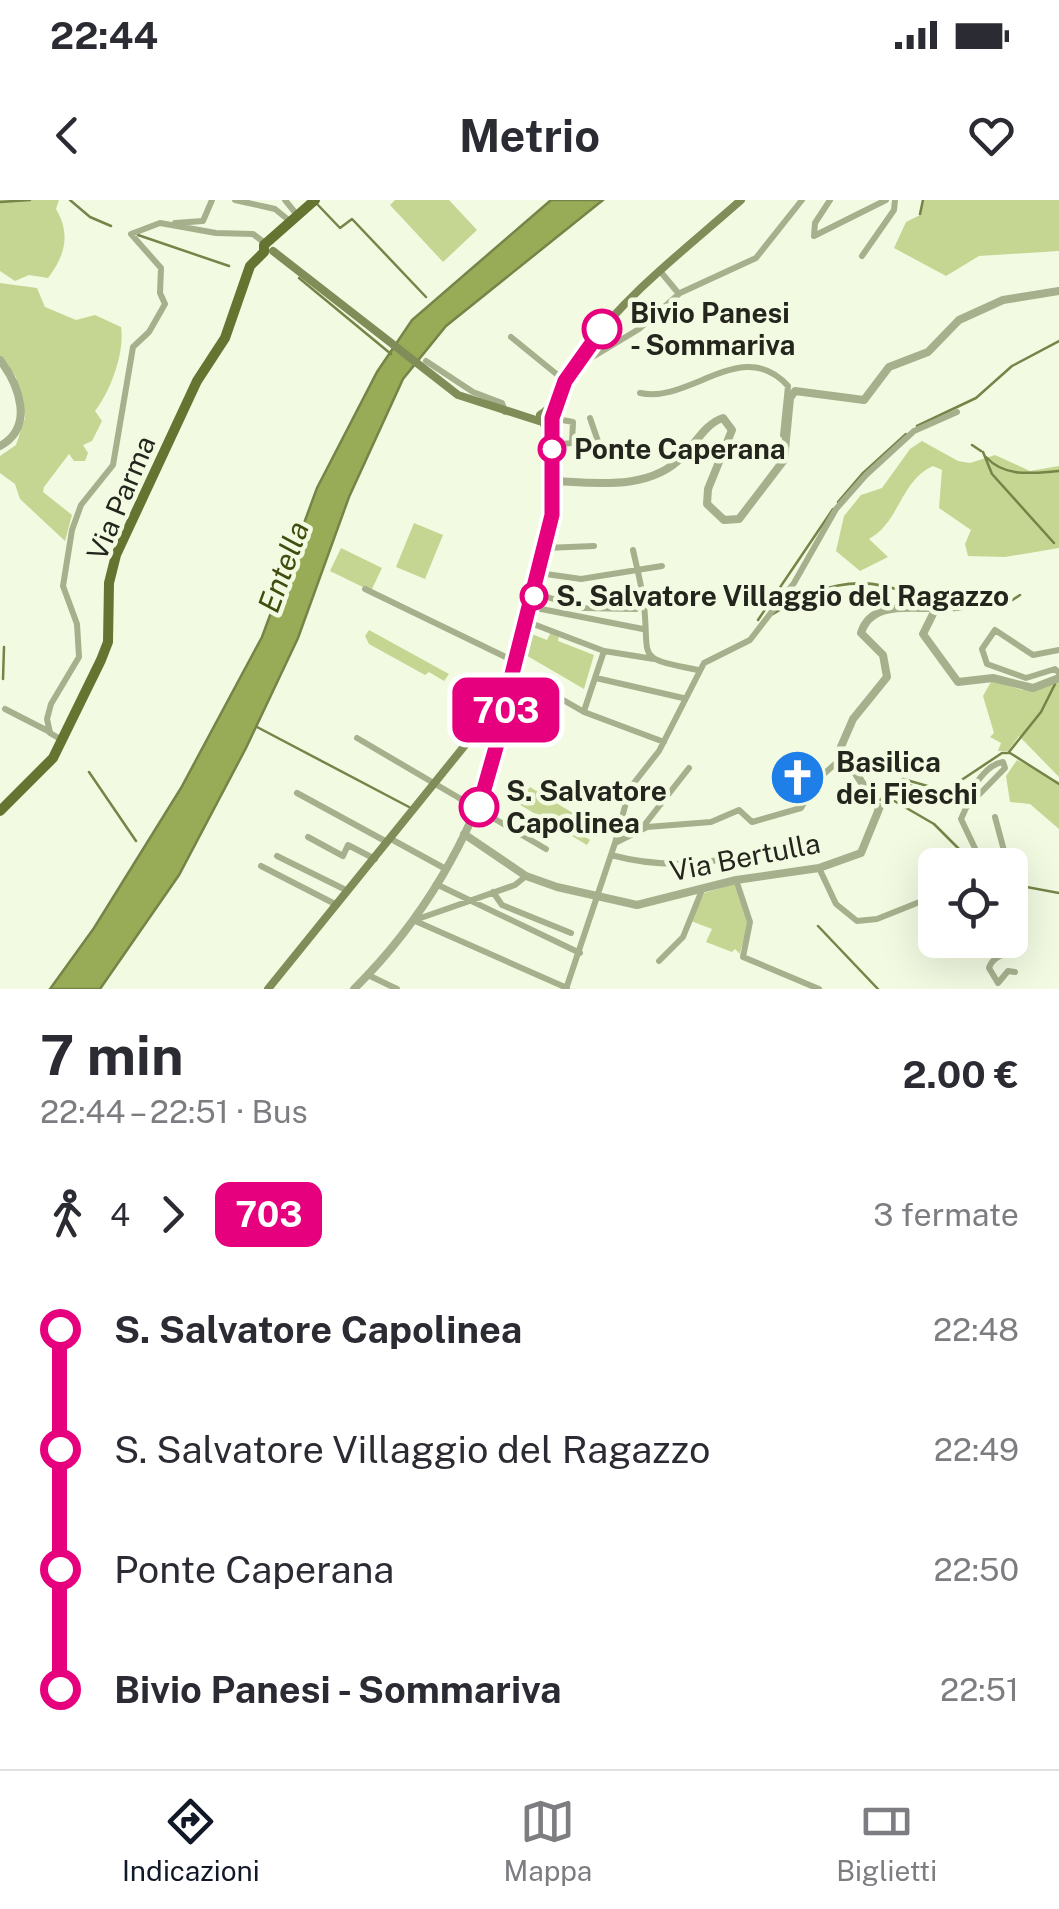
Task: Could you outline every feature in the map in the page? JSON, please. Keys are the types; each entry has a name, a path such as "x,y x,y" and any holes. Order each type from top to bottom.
{"main road":[{"name":"Via Parma","path":"0,811 49,763 63,741 108,642 109,584 120,545 145,500 158,458 197,381 225,338 250,266 316,200"},
{"path":"268,989 503,702 518,662 545,548 554,481 546,419 571,371 590,345 660,271 741,200"},
{"path":"268,248 434,380 468,400 546,419"}],"street":[{"path":"50,732 51,704 79,656 77,624 63,586 72,530 81,505 113,465 132,347 165,304 161,268 131,236 139,228 203,221 212,200"},
{"path":"235,200 275,209 295,219"},
{"path":"284,200 295,219"},
{"path":"571,371 612,346 679,294 756,258 802,200"},
{"path":"830,200 816,223 814,236 886,200"},
{"path":"862,256 894,210 895,200"},
{"path":"165,224 254,234 268,248"},
{"path":"660,271 679,294"},
{"path":"554,481 610,485 656,473 680,460 714,422 723,418 732,430 706,496 711,512 732,521 746,515 779,470 788,443 789,402 795,390 864,400 890,367 928,352 958,320 984,306 1059,290"},
{"path":"510,337 563,385"},
{"path":"590,345 612,346"},
{"path":"590,345 596,354"},
{"path":"0,360 13,376 22,419 17,434 0,446"},
{"path":"426,361 473,392 502,403 505,412"},
{"path":"640,394 652,396 736,366 758,368 788,386 783,439 788,443"},
{"path":"414,920 566,989 630,788 664,742 698,670 704,663 750,640 794,582 836,508 866,475 914,431 957,412"},
{"path":"551,444 582,442 590,454 601,450 590,418"},
{"path":"546,419 573,422 572,443"},
{"path":"545,548 594,546"},
{"path":"632,550 644,607 642,642 655,659"},
{"path":"539,573 576,580 662,566"},
{"path":"365,589 518,662"},
{"path":"534,594 583,608 636,609"},
{"path":"531,607 643,630"},
{"path":"975,848 962,819 966,808 1005,768 1003,762 991,766 964,796 945,800 902,784 879,808 842,758 843,736 881,687 892,663 864,641 861,634 867,618 887,608 918,611 933,607 937,614 923,627 923,634 958,682 993,678 1022,689 1059,676 1055,669 1026,678 987,664 982,649 994,630 1033,655 1059,650"},
{"path":"613,610 614,625"},
{"path":"528,622 604,650 698,670"},
{"path":"584,712 604,650"},
{"path":"515,672 584,712 664,742"},
{"path":"596,678 683,698"},
{"path":"354,989 414,920 479,807 503,702"},
{"path":"5,709 63,741"},
{"path":"489,720 499,731"},
{"path":"356,738 546,849"},
{"path":"615,843 641,829 707,822 739,810 752,822 801,808 818,779 842,758"},
{"path":"641,829 689,768"},
{"path":"296,793 444,868"},
{"name":"Via Bertulla","path":"464,834 526,876 556,887 637,904 736,880 819,868 861,853 879,808"},
{"path":"995,816 1004,848"},
{"path":"308,837 343,856 348,845 375,858"},
{"path":"611,855 652,866 676,866 736,858 764,848"},
{"path":"278,856 348,891"},
{"path":"261,866 337,905"},
{"path":"819,868 836,904 856,921 877,919 918,903"},
{"path":"414,920 516,885 526,876"},
{"path":"736,880 750,922 743,957 819,989"},
{"path":"435,884 580,953"},
{"path":"659,961 683,937 702,890"},
{"path":"493,892 496,901 571,933"},
{"path":"483,908 496,901"},
{"path":"996,958 989,968 998,984 1008,971 1015,972"},
{"path":"368,976 397,989"}],"shaded area":[{"path":"0,200 59,200 56,209 64,245 48,278 29,275 15,281 0,271"},
{"path":"395,200 449,200 477,230 443,262 390,205"},
{"path":"551,200 603,200 446,326 403,379 349,497 298,638 179,875 100,989 50,989 94,928 181,788 262,637 317,488 377,372 412,320"},
{"path":"924,200 1059,200 1059,251 979,256 946,276 894,248 906,222 920,215"},
{"path":"0,283 37,288 45,307 76,320 95,315 121,327 111,383 95,411 102,421 92,441 83,445 88,453 85,461 74,461 69,454 44,487 43,492 72,515 65,541 20,499 15,484 0,473 0,456 16,445 25,418 16,377 0,355"},
{"path":"922,441 958,461 970,463 995,455 1030,471 1059,466 1059,548 1005,557 968,556 965,544 971,530 939,508 942,470 933,466 913,481 887,523 869,539 888,557 860,571 836,551 844,516 861,495 882,488 910,449"},
{"path":"414,523 443,535 425,579 396,567"},
{"path":"341,548 382,568 371,591 330,571"},
{"path":"369,630 449,674 444,681 429,672 425,675 369,644 365,636"},
{"path":"551,632 559,635 558,641 594,655 584,689 524,654 529,633 547,640"},
{"path":"992,680 1022,690 1059,682 1059,777 1019,736 1008,751 998,751 1001,743 990,737 994,733 983,696"},
{"path":"1017,760 1059,782 1059,829 1030,804 1010,802 1006,776"},
{"path":"530,787 591,824 557,819 590,840 587,845 517,803"},
{"path":"734,884 748,924 740,953 751,965 735,949 732,952 706,942 712,929 691,921 704,893"}],"waterway":[{"path":"0,202 30,200"},
{"path":"70,200 90,217 111,226"},
{"path":"920,214 923,200"},
{"path":"318,205 340,228 352,219 426,297"},
{"path":"138,235 229,266"},
{"path":"299,278 391,354"},
{"path":"917,426 976,398 1012,366 1059,341"},
{"path":"838,502 906,434"},
{"path":"972,445 981,451"},
{"path":"983,452 992,474 1054,543"},
{"path":"986,457 1011,471 1059,471"},
{"path":"758,620 833,509"},
{"path":"773,614 806,596 855,583 907,593"},
{"path":"954,610 1008,603 1020,595"},
{"path":"3,679 4,647"},
{"path":"1009,752 1041,712 1055,684"},
{"path":"257,727 409,807"},
{"path":"880,800 903,779 945,791 1002,753 1010,753 1059,784"},
{"path":"89,772 136,841"},
{"path":"884,795 934,824 958,848"},
{"path":"1028,887 1059,893"},
{"path":"818,926 878,989"}],"bus line":[{"name":"703","path":"479,807 506,712 506,698 552,515 552,418 565,381 602,329"}],"place":[{"name":"Bivio Panesi - Sommariva","path":"602,329"},
{"name":"Ponte Caperana","path":"552,449"},
{"name":"S. Salvatore Villaggio del Ragazzo","path":"534,596"},
{"name":"Basilica dei Fieschi","path":"797,778"},
{"name":"S. Salvatore Capolinea","path":"479,807"}],"water label":[{"name":"Entella","path":"284,567"}]}
